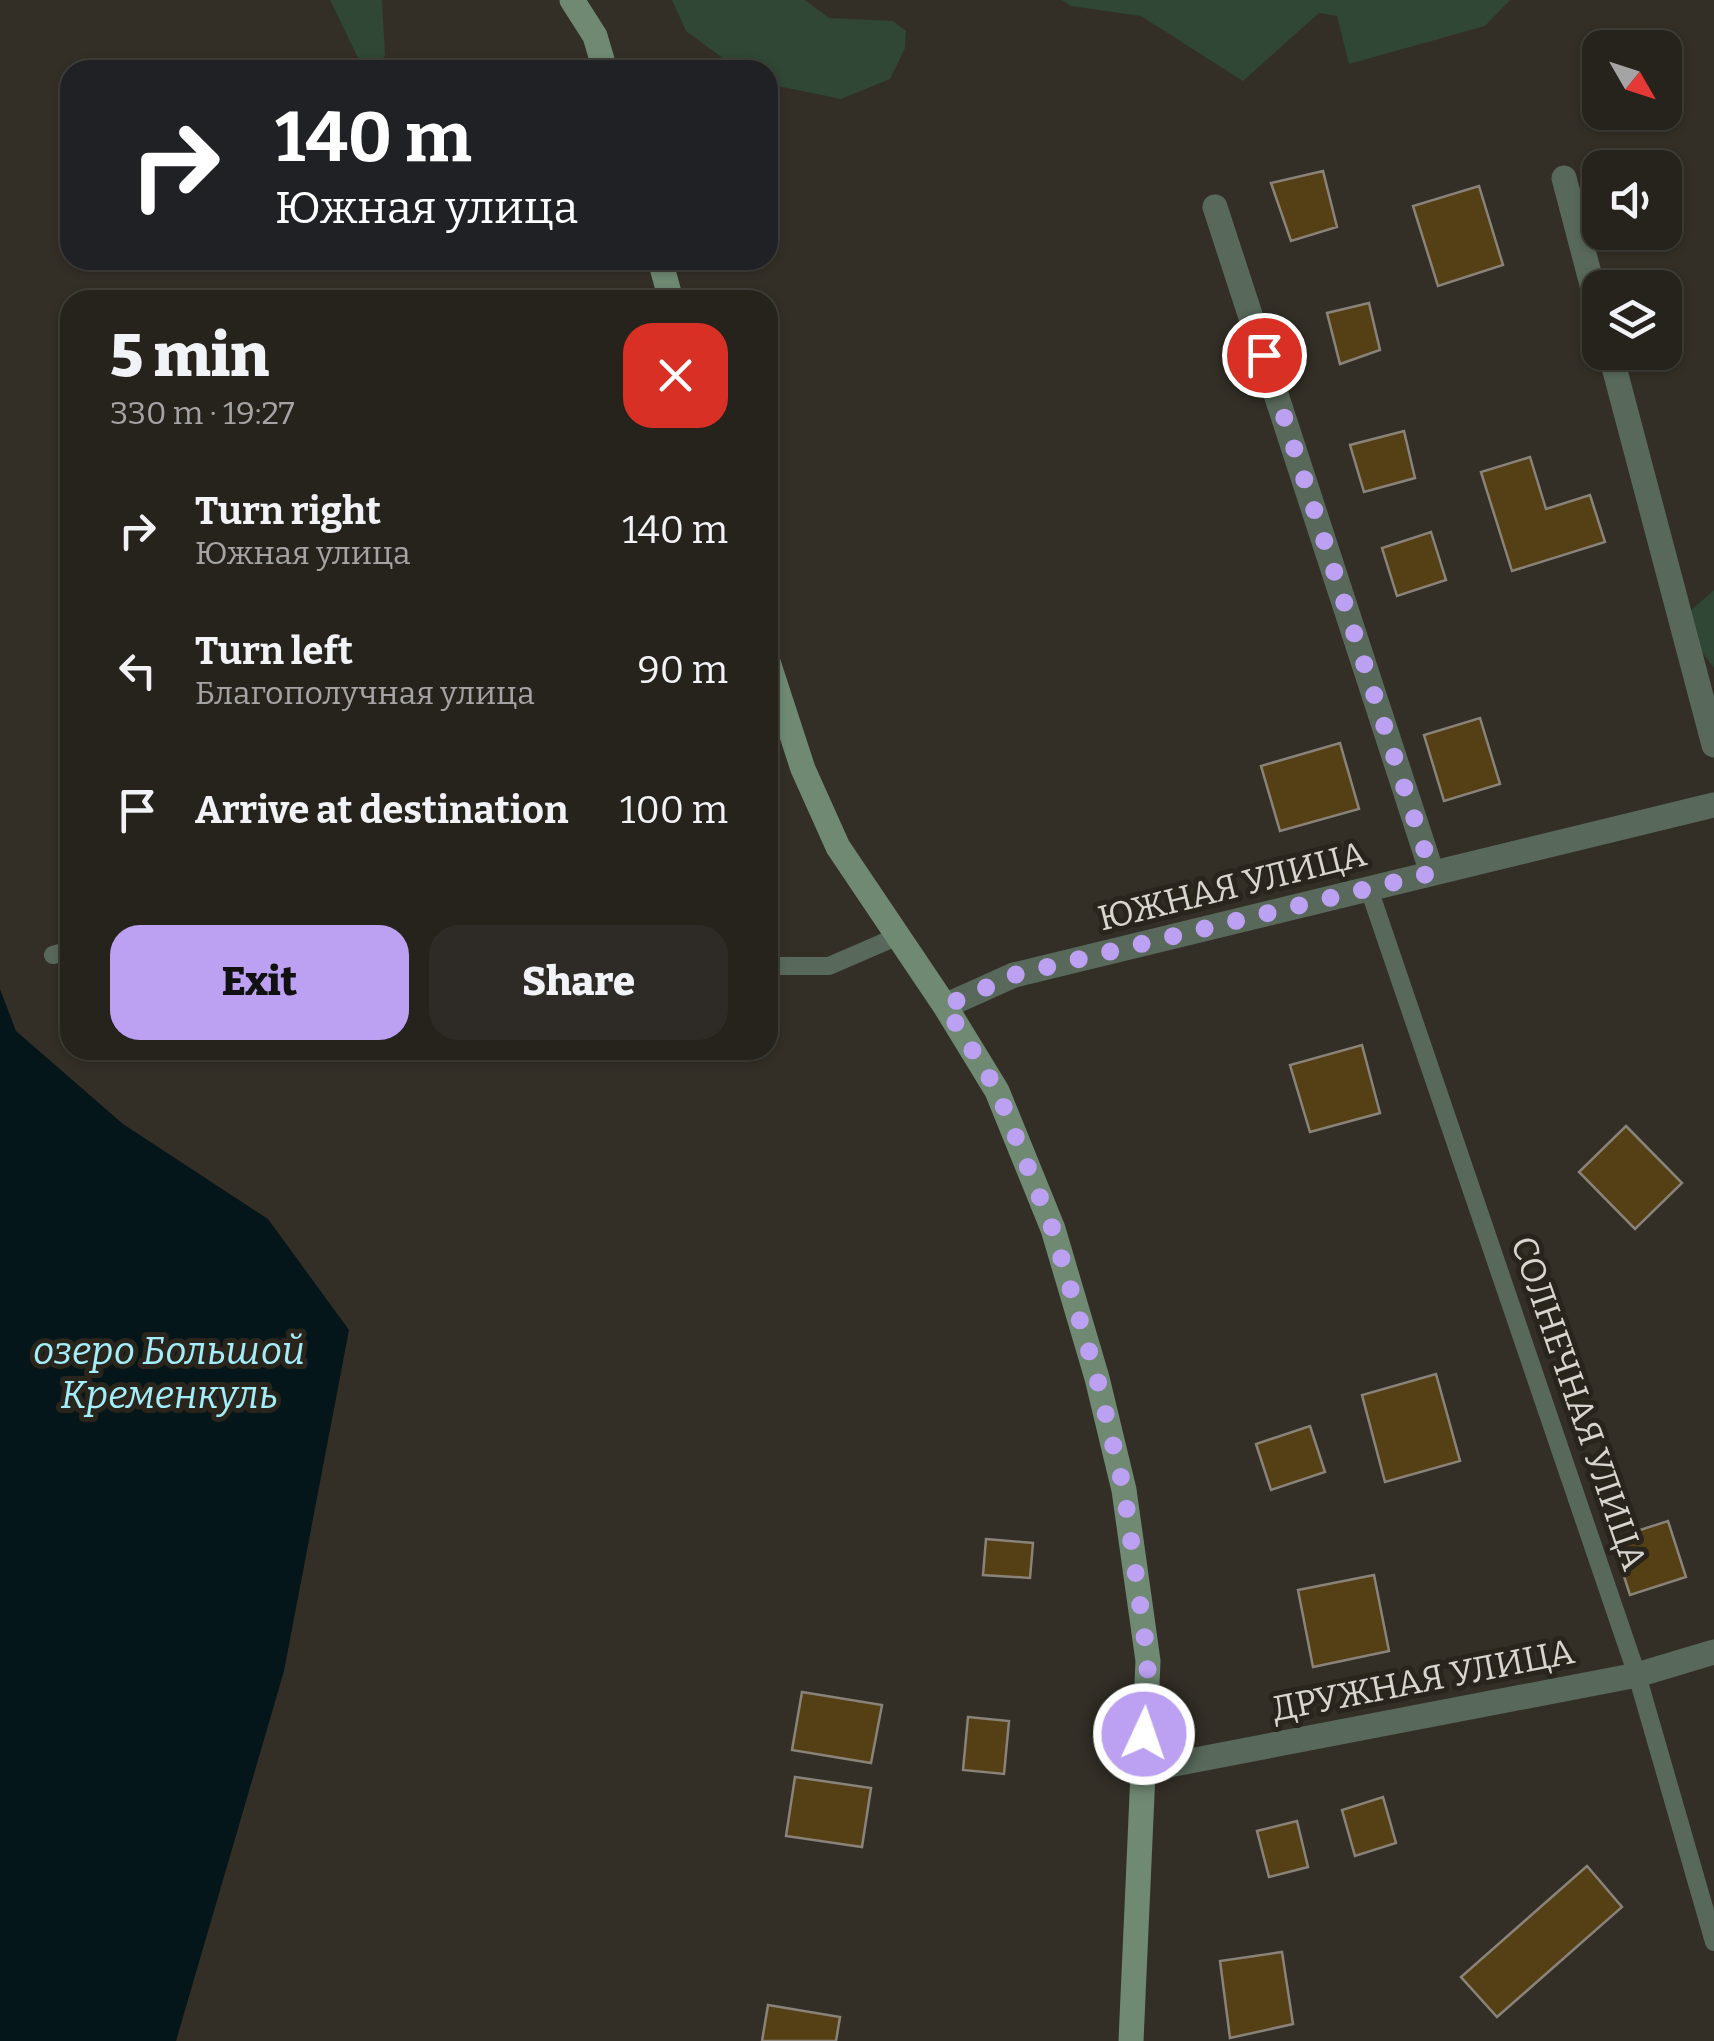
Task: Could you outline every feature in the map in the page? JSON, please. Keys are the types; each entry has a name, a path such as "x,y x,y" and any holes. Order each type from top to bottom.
{"street":[{"path":"572,0 596,36 603,60"},
{"path":"1564,178 1588,270"},
{"path":"1215,207 1432,873"},
{"path":"1615,370 1714,744"},
{"path":"778,693 803,769 838,847 997,1090 1053,1230 1097,1378 1124,1490 1148,1661 1131,2041"},
{"name":"ЮЖНАЯ УЛИЦА","path":"945,1006 1014,975 1714,805"},
{"name":"ДРУЖНАЯ УЛИЦА","path":"1143,1770 1637,1675 1714,1652"}],"lane":[{"name":"СОЛНЕЧНАЯ УЛИЦА","path":"1369,889 1637,1675 1714,1942"},
{"path":"778,966 829,966 896,937"}],"green space":[{"path":"330,0 382,0 385,56 381,60 359,60"},
{"path":"672,0 805,0 829,18 893,21 906,31 905,48 890,79 841,99 778,86 778,60 725,60 686,31"},
{"path":"1062,0 1510,0 1485,26 1349,64 1337,16 1319,13 1243,81 1141,16 1071,6"},
{"path":"1714,590 1714,668 1679,621"}],"water":[{"name":"озеро Большой Кременкуль","path":"0,989 16,1031 123,1124 268,1219 349,1330 284,1671 176,2041 0,2041"}],"building":[{"path":"1323,171 1337,227 1291,241 1271,183"},
{"path":"1479,186 1503,265 1438,286 1413,206"},
{"path":"1369,303 1380,350 1340,364 1327,313"},
{"path":"1404,431 1415,478 1364,492 1350,445"},
{"path":"1530,457 1546,509 1590,495 1605,542 1512,571 1481,472"},
{"path":"1431,532 1446,580 1397,596 1382,548"},
{"path":"1480,718 1500,784 1444,801 1424,735"},
{"path":"1340,743 1359,809 1280,831 1261,766"},
{"path":"1362,1045 1380,1113 1310,1132 1290,1065"},
{"path":"1626,1126 1682,1183 1635,1229 1579,1172"},
{"path":"1436,1374 1460,1461 1385,1482 1362,1395"},
{"path":"1310,1426 1325,1472 1271,1490 1256,1444"},
{"path":"1668,1521 1686,1577 1630,1595 1612,1539"},
{"path":"986,1539 1033,1543 1030,1578 983,1575"},
{"path":"1374,1575 1389,1651 1313,1667 1298,1590"},
{"path":"802,1692 882,1705 871,1763 792,1750"},
{"path":"968,1717 1009,1721 1004,1774 963,1770"},
{"path":"795,1777 871,1788 862,1847 786,1836"},
{"path":"1383,1797 1396,1843 1355,1856 1342,1810"},
{"path":"1297,1821 1308,1867 1269,1877 1257,1831"},
{"path":"1587,1866 1622,1907 1497,2017 1461,1977"},
{"path":"1282,1952 1293,2024 1230,2038 1220,1961"},
{"path":"768,2005 840,2017 836,2041 762,2041"}],"route":[{"path":"1144,1734 1148,1661 1124,1490 1097,1378 1053,1230 997,1090 945,1006 1014,975 1432,873 1264,355"}]}
